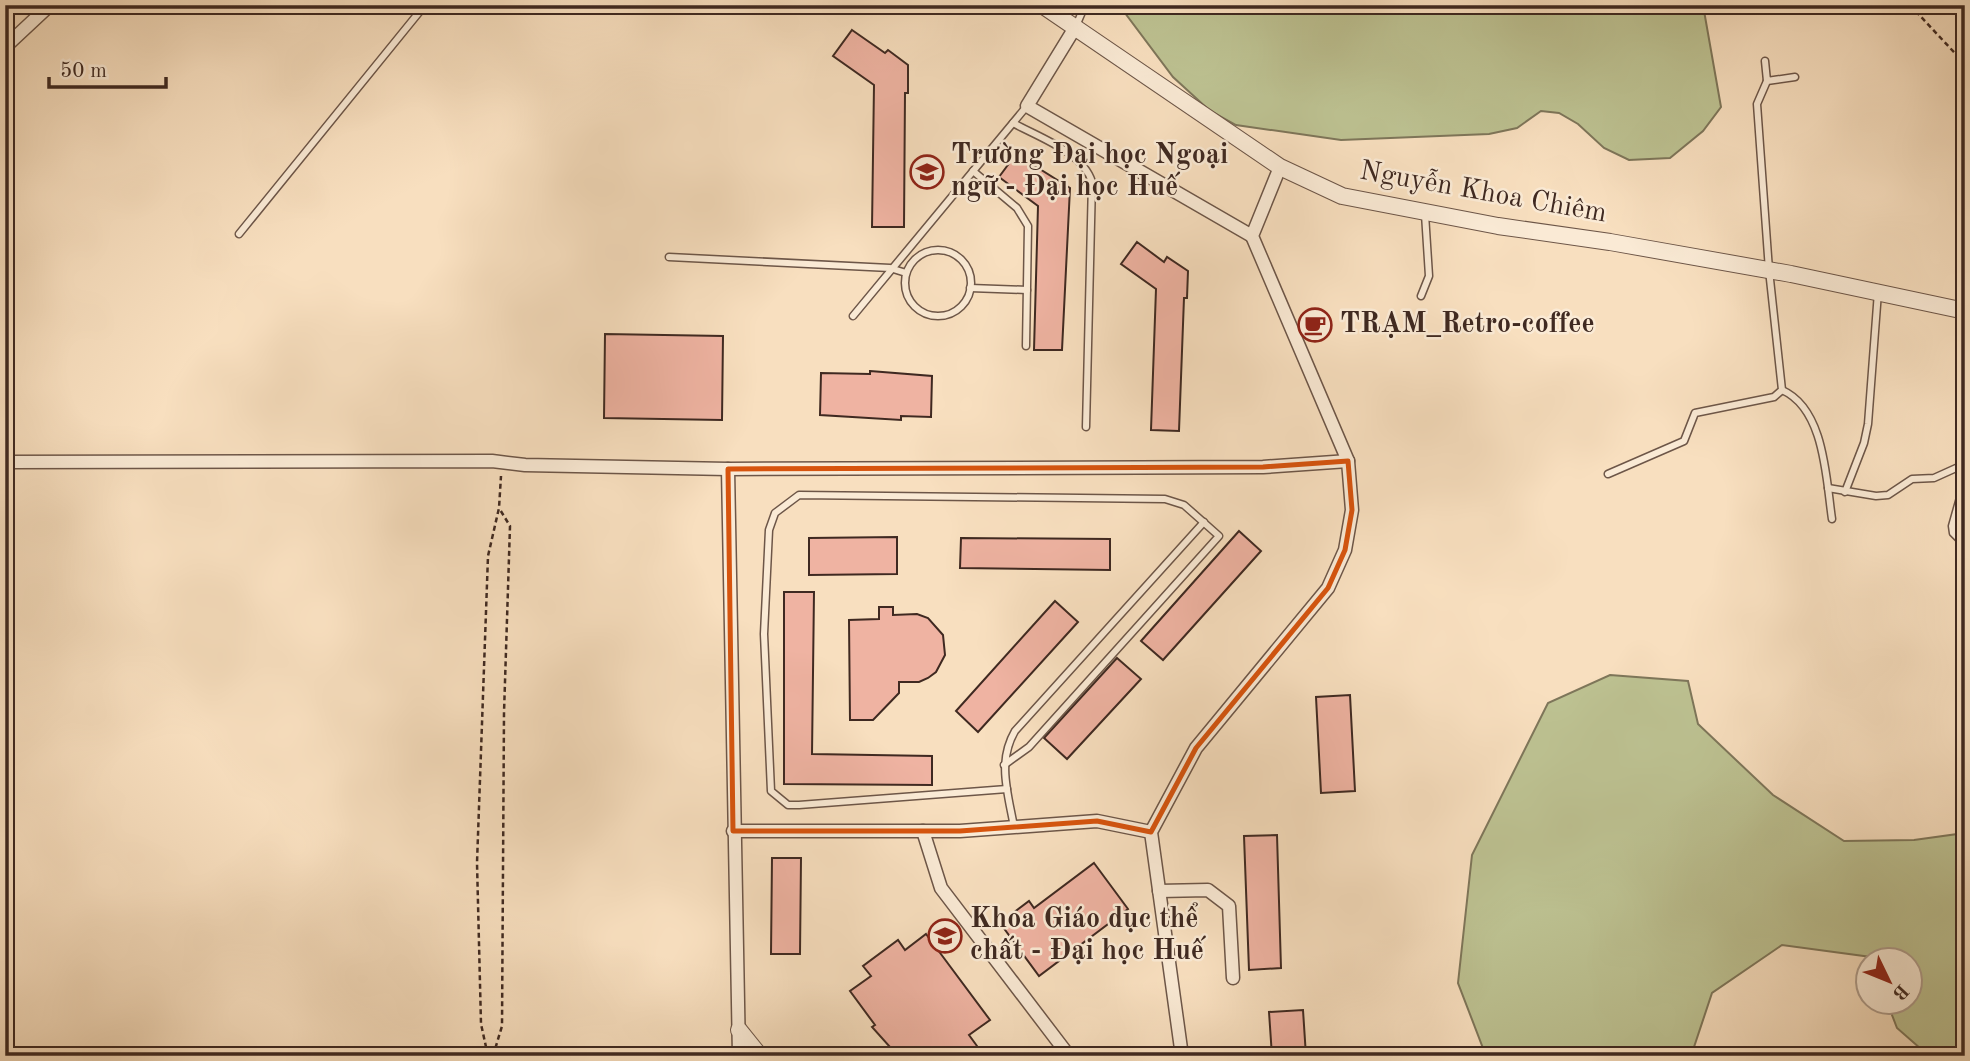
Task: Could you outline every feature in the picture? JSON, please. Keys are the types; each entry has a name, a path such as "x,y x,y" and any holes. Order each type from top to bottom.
{"street":[{"path":"5,47 50,5"},
{"name":"Nguyễn Khoa Chiêm","path":"1042,5 1280,167 1342,196 1769,270 1965,311"},
{"path":"1076,26 1027,106 1252,236 1348,461 1352,510 1345,550 1328,588 1196,748 1151,831 1182,1056"},
{"path":"1252,236 1280,167"},
{"path":"5,462 502,462 729,469 1263,467 1348,461"},
{"path":"729,469 733,831 739,1056"},
{"path":"733,831 923,831 1097,821 1151,831"},
{"path":"923,831 941,888 1069,1056"},
{"path":"1159,891 1208,890 1229,906 1233,978"},
{"path":"739,1031 760,1056"}],"lane":[{"path":"239,234 425,5"},
{"path":"1076,26 1085,5"},
{"path":"1765,61 1768,81 1757,104 1769,270 1782,390"},
{"path":"1768,81 1795,77"},
{"path":"853,316 890,268 1027,106"},
{"path":"1013,123 1072,156 1089,173 1092,182 1086,427"},
{"path":"973,170 1002,193 1023,215 1028,226 1026,346"},
{"path":"1421,296 1429,276 1424,212"},
{"path":"935,250 948,252 959,258 967,268 970,288 964,303 952,313 940,317 927,315 916,309 908,298 906,273 912,262 922,254 935,250"},
{"path":"669,257 890,268 906,273"},
{"path":"970,288 1027,290"},
{"path":"1845,492 1864,443 1868,424 1878,292"},
{"path":"1608,474 1684,441 1695,413 1774,397 1782,390"},
{"path":"1782,390 1795,396 1806,408 1815,432 1832,519"},
{"path":"1828,488 1888,495 1912,479 1934,478 1965,464"},
{"path":"1965,480 1952,526 1956,539 1965,545"},
{"path":"1004,765 1028,747 1219,536 1184,505 1165,499 799,495 775,513 769,530 764,634 771,791 788,804 799,805 1007,789"},
{"path":"1014,827 1004,765 1006,748 1015,731 1205,522"}],"path":[{"path":"1910,5 1965,64"},
{"path":"491,1056 481,1024 477,863 488,556 499,508 502,462"},
{"path":"491,1056 502,1026 504,713 510,526 499,508"}],"highlighted area":[{"path":"1348,461 1352,510 1345,550 1328,588 1196,748 1151,832 1097,821 960,831 733,831 728,469 1263,467"}],"green space":[{"path":"1119,5 1703,5 1721,107 1703,131 1670,158 1629,160 1604,148 1578,124 1559,113 1541,111 1517,128 1489,134 1341,140 1236,125 1209,110 1173,77"},
{"path":"1610,675 1688,681 1698,724 1773,795 1844,841 1914,840 1965,833 1965,1056 1929,1056 1897,1028 1892,1016 1924,1016 1924,946 1854,946 1854,955 1782,945 1712,993 1691,1056 1486,1056 1458,983 1472,855 1548,703"}],"building":[{"path":"852,30 885,53 888,50 908,65 908,93 905,93 904,227 872,227 874,85 833,56"},
{"path":"1016,154 1070,188 1062,350 1034,350 1038,206 999,177"},
{"path":"1137,242 1164,262 1167,257 1188,271 1187,298 1184,298 1179,431 1151,430 1156,289 1121,264"},
{"path":"605,334 723,336 722,420 604,418"},
{"path":"870,371 932,376 931,417 901,416 901,420 820,415 821,373 870,374"},
{"path":"1239,531 1261,551 1163,660 1141,641"},
{"path":"897,537 897,574 809,575 809,538"},
{"path":"961,538 1110,539 1110,570 960,568"},
{"path":"784,592 814,592 812,754 932,756 932,785 784,784"},
{"path":"1055,601 1078,622 978,732 956,711"},
{"path":"879,607 893,607 893,615 917,614 928,618 943,635 945,655 936,672 928,678 919,682 899,682 899,693 873,720 850,720 849,620 879,619"},
{"path":"1117,658 1141,679 1067,759 1044,738"},
{"path":"1350,695 1355,791 1321,793 1316,697"},
{"path":"1277,835 1281,968 1249,970 1244,836"},
{"path":"772,858 801,858 800,954 771,954"},
{"path":"1094,863 1128,909 1039,976 1000,923 1029,901 1034,908"},
{"path":"926,934 990,1020 969,1035 977,1046 964,1056 898,1056 872,1027 875,1025 850,991 871,976 863,966 898,940 905,950"},
{"path":"1303,1010 1306,1056 1272,1056 1269,1012"}],"place":[{"name":"Trường Đại học Ngoại ngữ - Đại học Huế","path":"927,172"},
{"name":"TRẠM_Retro-coffee","path":"1315,325"},
{"name":"Khoa Giáo dục thể chất - Đại học Huế","path":"945,936"}]}
